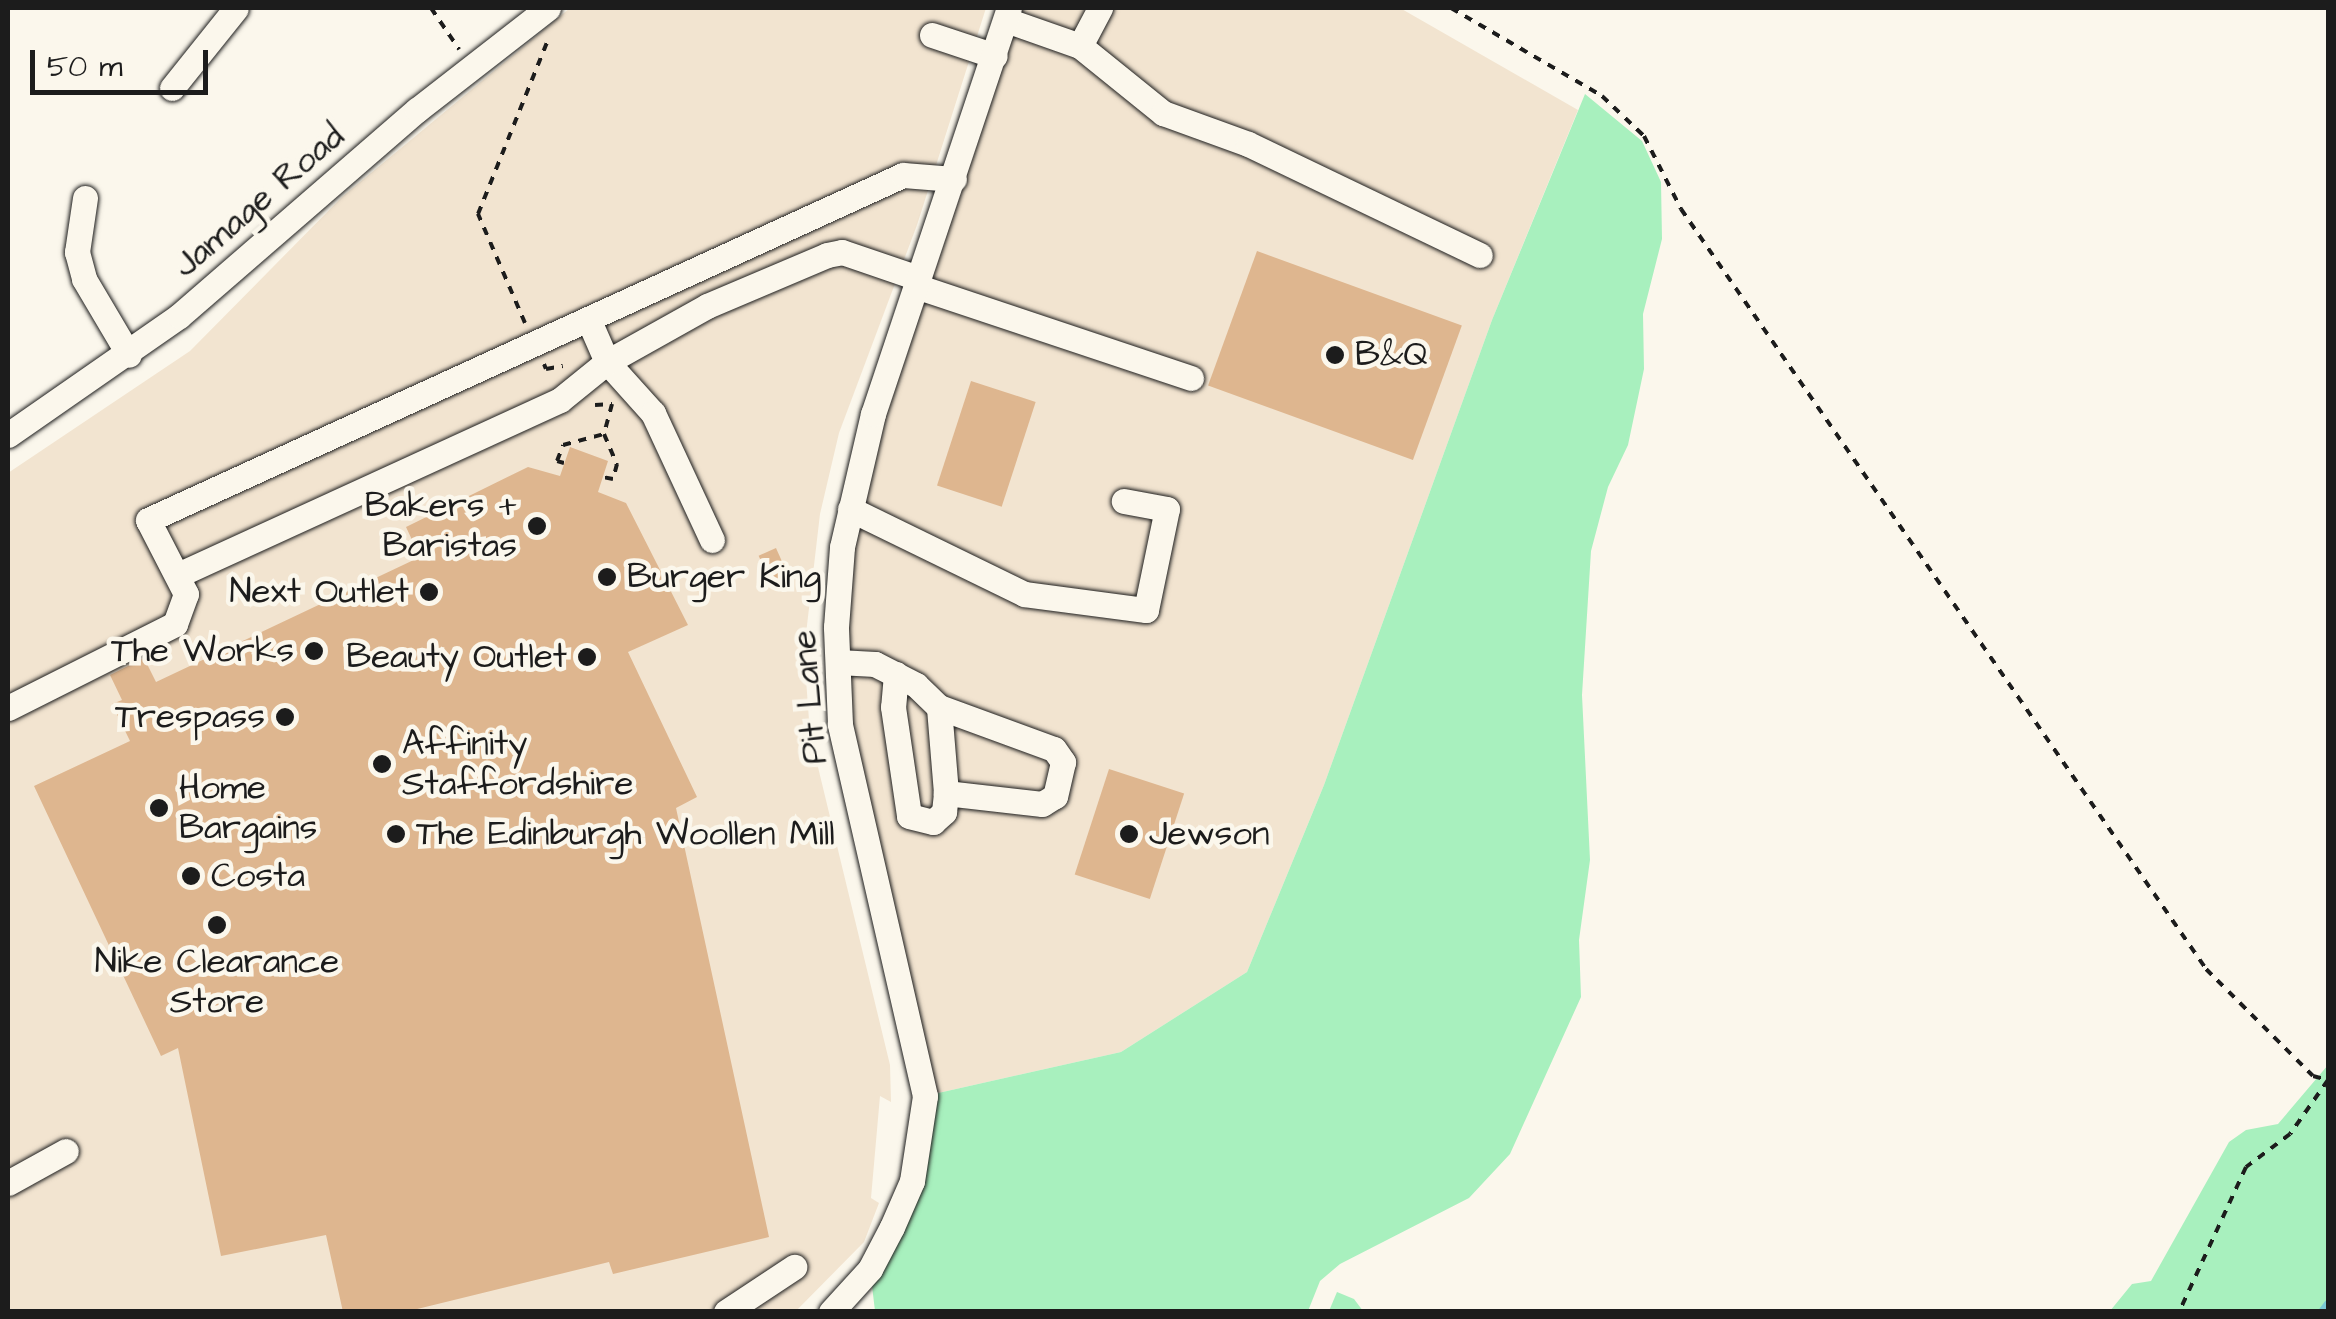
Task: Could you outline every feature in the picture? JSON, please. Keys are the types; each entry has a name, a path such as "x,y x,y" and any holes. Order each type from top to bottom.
{"street":[{"path":"172,88 236,8"},
{"path":"1080,46 1100,8"},
{"path":"1008,14 1080,46 1163,113 1248,144 1480,254"},
{"name":"Pit Lane","path":"830,1312 870,1269 892,1227 912,1181 925,1096 840,724 838,662 850,510 917,282 1008,14"},
{"name":"Jamage Road","path":"8,435 128,355 472,67 550,15"},
{"path":"932,35 995,56"},
{"path":"8,708 175,624 186,594 148,520 590,323 903,175 954,179"},
{"path":"85,198 77,252 84,279 128,355"},
{"path":"178,575 573,389 607,362 708,306 842,252 1192,378"},
{"path":"694,274 708,306"},
{"path":"590,323 607,362 652,412 712,540"},
{"path":"850,510 1024,594 1146,610 1168,510 1124,501"},
{"path":"838,662 875,664 896,674 939,707 1054,748 1064,762 1055,796 1042,804 946,793"},
{"path":"896,674 893,707 909,816 933,822 944,812 946,793 939,707"},
{"path":"8,1183 66,1151"},
{"path":"726,1312 794,1267"}],"path":[{"path":"430,8 472,67"},
{"path":"1451,8 1602,96 1644,136 1681,209 2206,969 2313,1076 2328,1080 2290,1134 2246,1166 2179,1312"},
{"path":"550,15 546,53 478,214 546,369 562,363 573,389 589,406 612,404 604,434 617,464 613,479 603,476"},
{"path":"564,463 557,461 563,445 604,434"}],"shaded area":[{"path":"570,8 986,8 917,225 839,433 820,514 804,651 810,734 890,1065 891,1102 880,1096 871,1198 879,1203 864,1242 795,1312 8,1311 8,473 190,351 342,197"},
{"path":"1010,8 1400,8 1578,110 1492,320 1324,785 1247,972 1121,1052 925,1096 840,724 842,547"}],"green space":[{"path":"1585,94 1642,141 1661,182 1662,239 1643,314 1644,369 1628,445 1608,487 1591,551 1582,695 1590,860 1579,940 1581,997 1510,1154 1469,1198 1340,1264 1320,1281 1308,1311 875,1311 870,1269 892,1227 925,1096 1121,1052 1247,972 1324,785 1492,320"},
{"path":"2328,1065 2328,1311 2110,1311 2132,1284 2151,1281 2229,1142 2246,1130 2278,1124"},
{"path":"1337,1292 1354,1299 1363,1311 1329,1311"}],"building":[{"name":"B&Q","path":"1257,251 1462,326 1413,460 1208,385"},
{"path":"971,381 1036,402 1002,507 937,486"},
{"path":"570,447 608,461 598,492 626,503 688,625 628,652 697,797 676,808 769,1237 613,1274 609,1262 405,1312 343,1312 326,1235 221,1256 178,1048 161,1056 34,786 130,741 112,704 122,700 110,675 144,658 156,682 420,557 406,527 528,467 560,476"},
{"path":"776,548 791,581 773,589 759,556"},
{"name":"Jewson","path":"1109,769 1184,793 1150,899 1075,875"}],"waterway":[{"path":"2322,1312 2328,1304"}],"place":[{"name":"B&Q","path":"1335,355"},
{"name":"Bakers + Baristas","path":"537,526"},
{"name":"Burger King","path":"607,577"},
{"name":"Next Outlet","path":"429,592"},
{"name":"The Works","path":"314,651"},
{"name":"Beauty Outlet","path":"587,657"},
{"name":"Trespass","path":"285,717"},
{"name":"Affinity Staffordshire","path":"382,764"},
{"name":"Home Bargains","path":"159,808"},
{"name":"The Edinburgh Woollen Mill","path":"396,834"},
{"name":"Jewson","path":"1129,834"},
{"name":"Costa","path":"191,876"},
{"name":"Nike Clearance Store","path":"217,925"}]}
